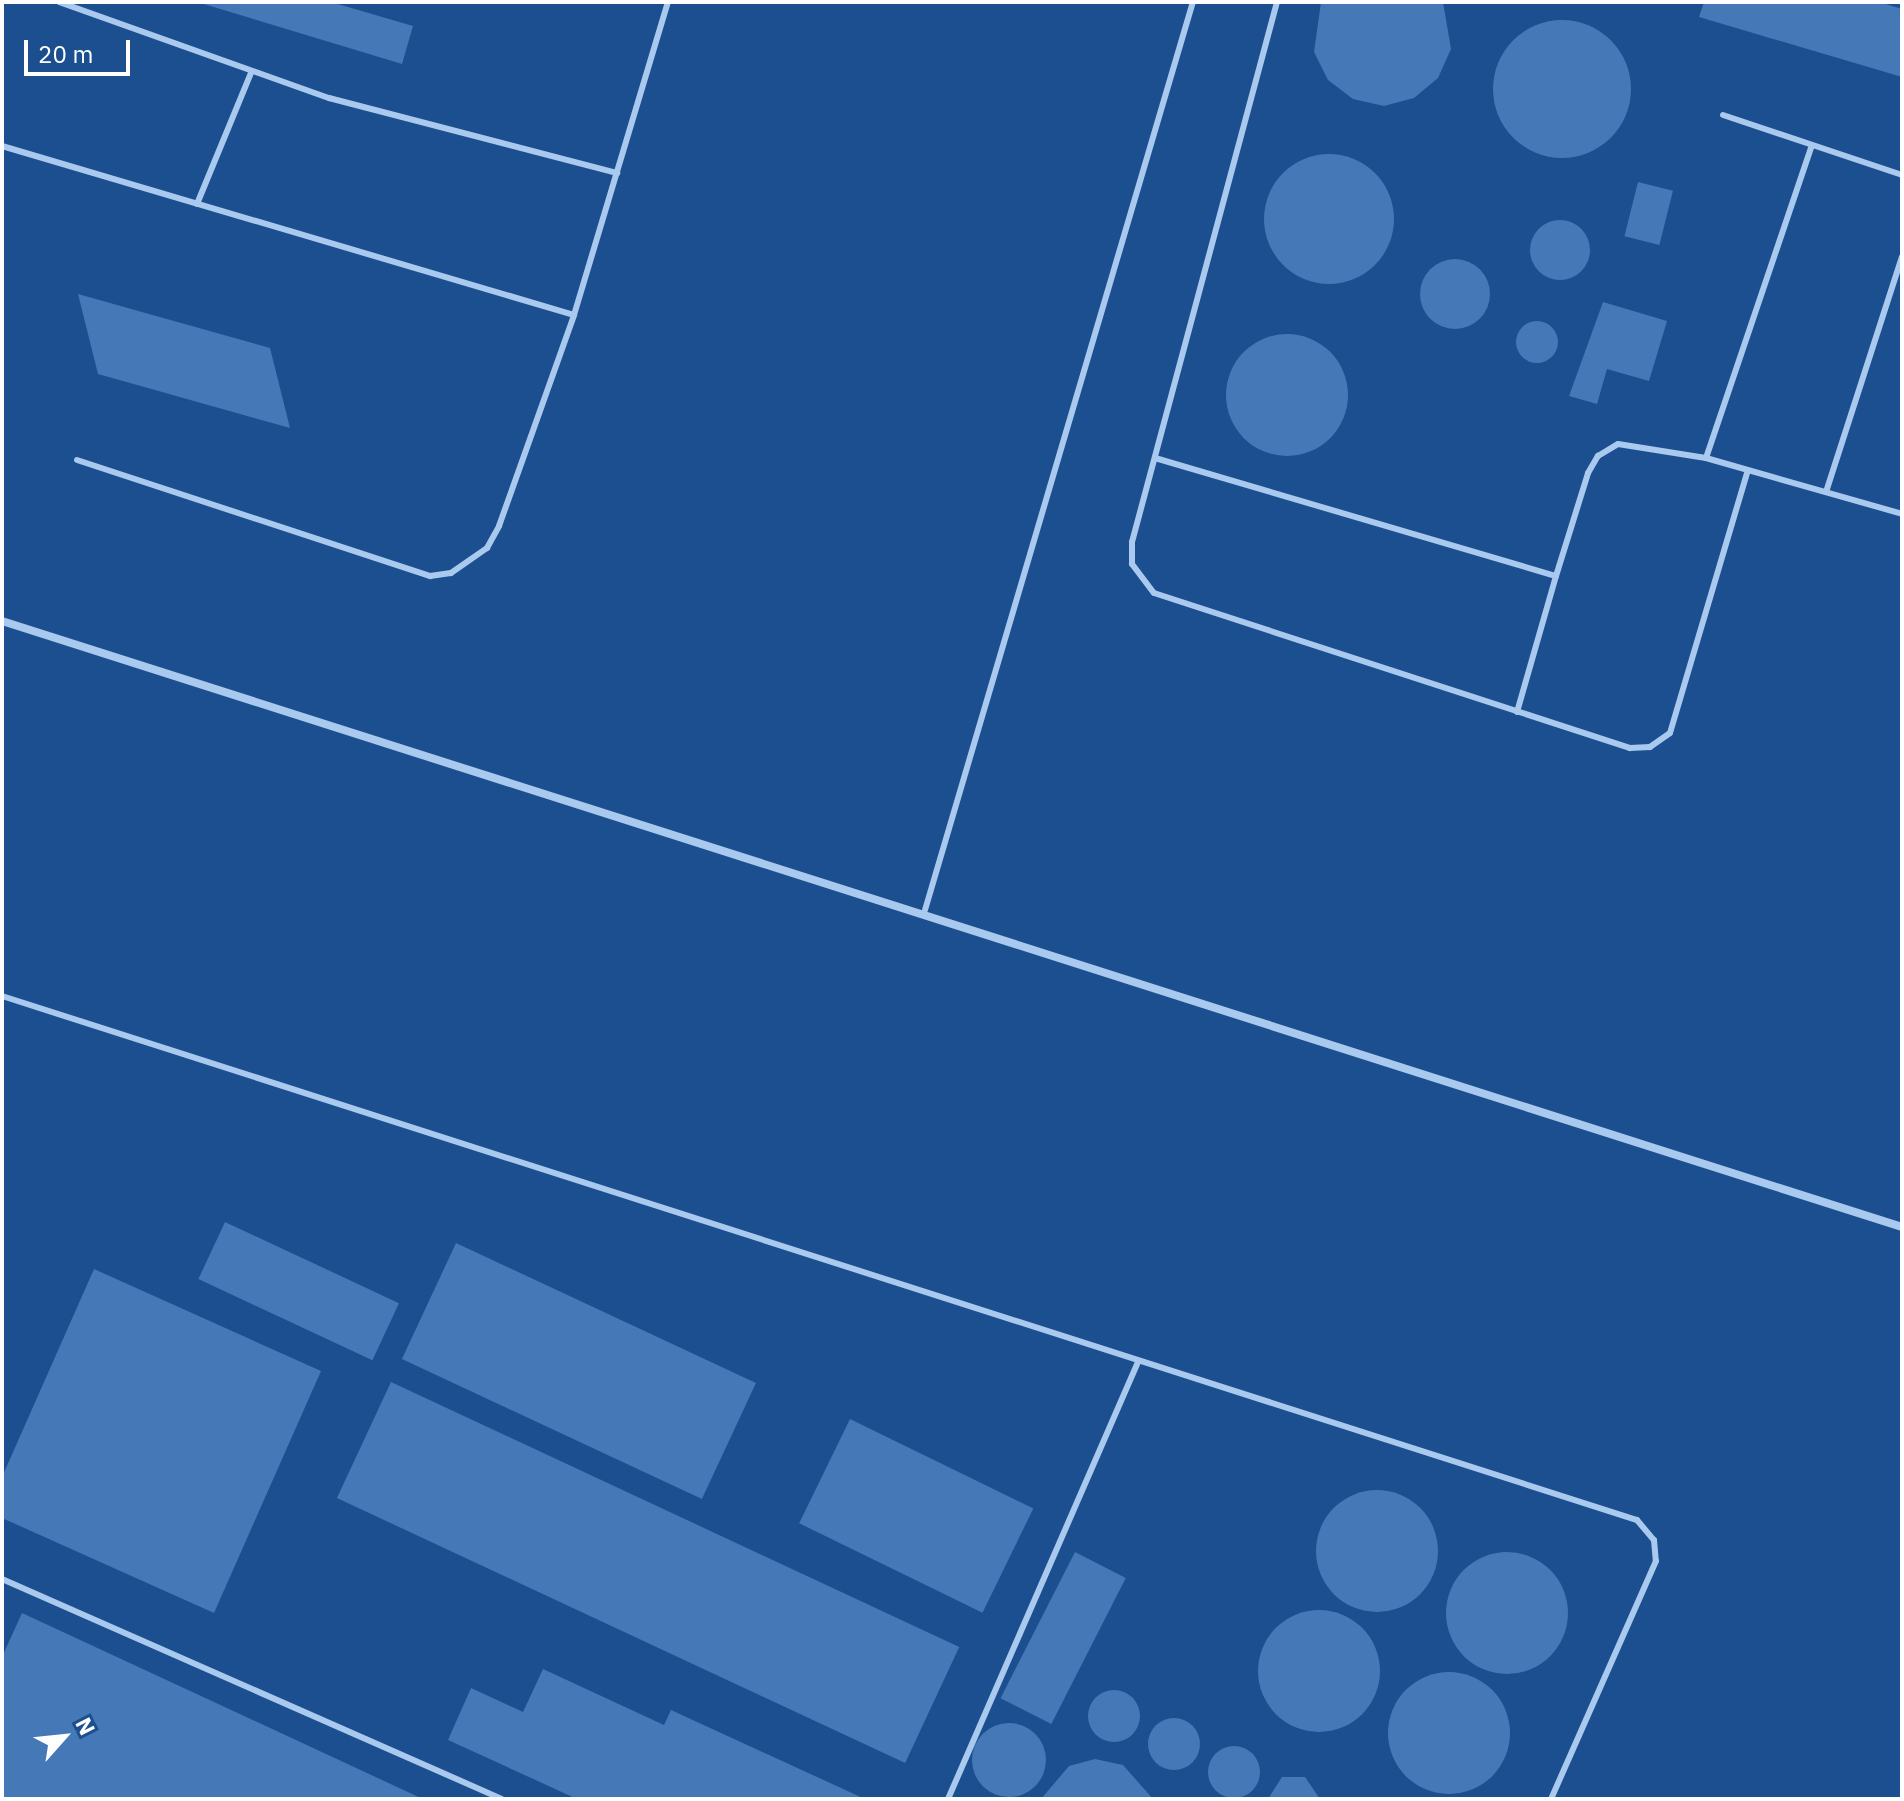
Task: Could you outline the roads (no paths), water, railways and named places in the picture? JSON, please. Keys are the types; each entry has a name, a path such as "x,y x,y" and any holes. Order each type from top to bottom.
{"street":[{"path":"2,621 925,910 1902,1227"}],"lane":[{"path":"59,2 251,73 617,173"},
{"path":"77,460 430,576 451,573 487,548 499,526 574,315 668,2"},
{"path":"925,910 1193,2"},
{"path":"1277,2 1130,551 1154,593 1630,748 1662,742 1748,470"},
{"path":"197,204 251,73"},
{"path":"1723,115 1902,175"},
{"path":"1706,458 1812,145"},
{"path":"2,146 574,315"},
{"path":"1826,492 1902,257"},
{"path":"1517,712 1588,473 1607,448 1706,458 1902,514"},
{"path":"1155,458 1556,576"},
{"path":"2,996 1637,1520 1648,1529 1656,1561 1645,1594 1551,1799"},
{"path":"948,1799 1138,1361"},
{"path":"2,1579 502,1799"}]}
